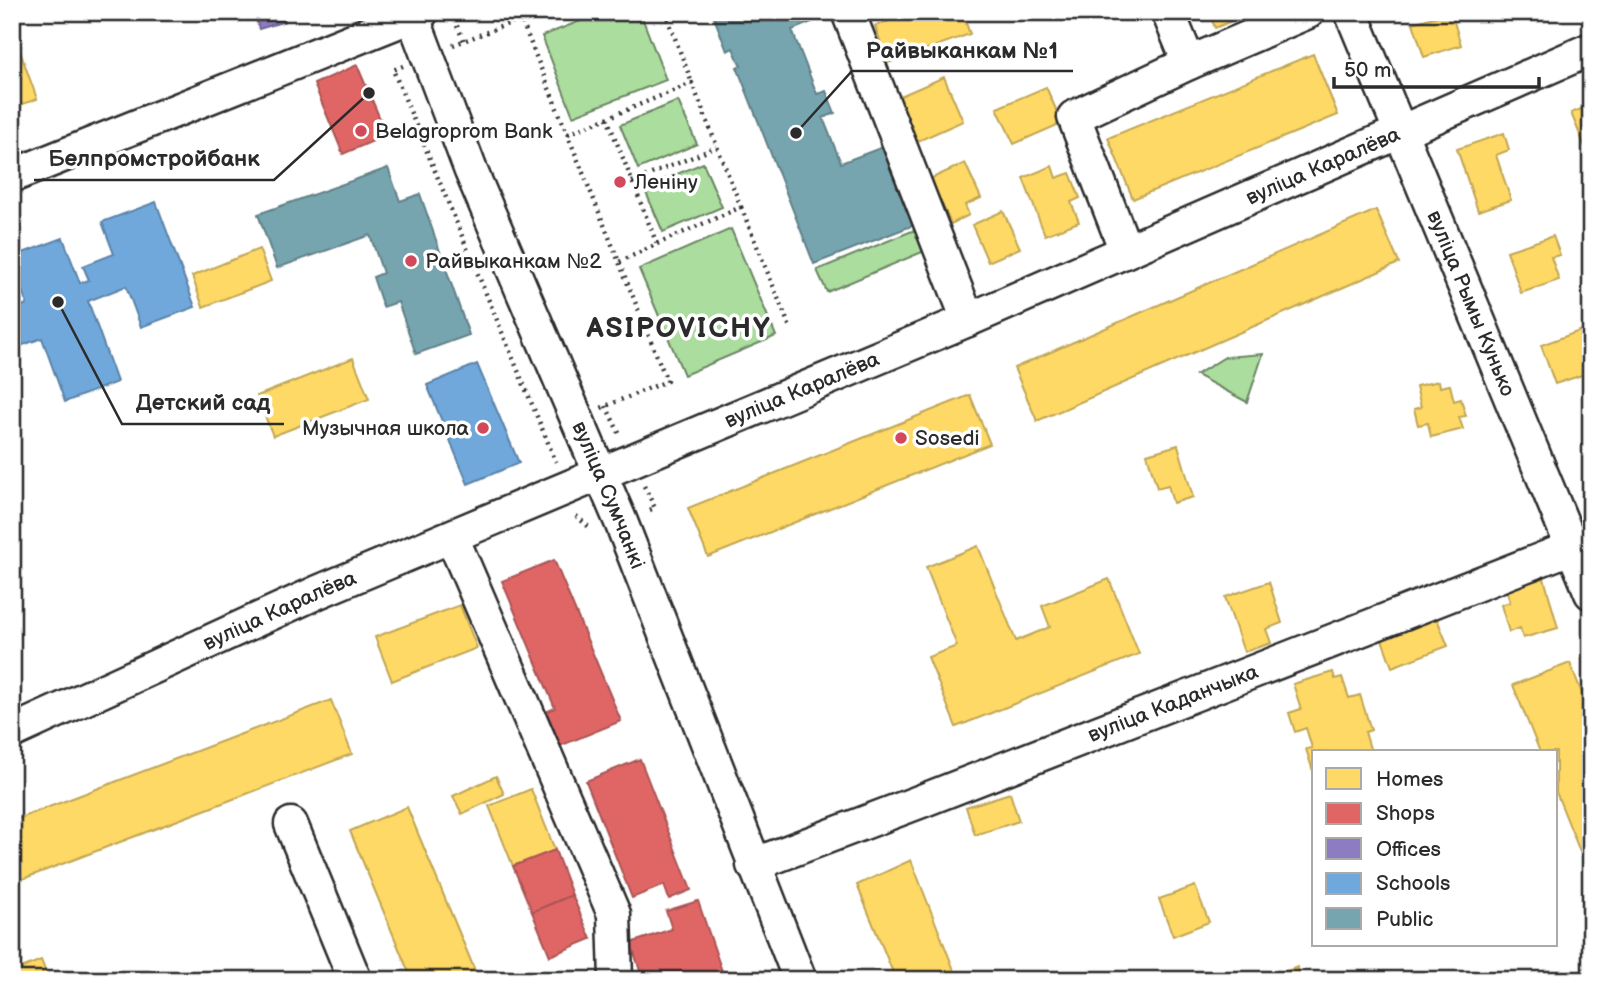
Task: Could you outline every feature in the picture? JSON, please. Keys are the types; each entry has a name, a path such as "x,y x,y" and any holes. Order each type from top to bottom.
{"street":[{"path":"848,12 968,320"},
{"path":"1168,12 1189,63"},
{"path":"1126,251 1074,117 1189,63 1308,12"},
{"name":"вуліца Рымы Кунько","path":"1351,12 1400,132 1581,543 1591,593"},
{"path":"12,176 415,14"},
{"name":"вуліца Сумчанкі","path":"415,14 471,171 580,424 599,476 621,522 800,980"},
{"name":"вуліца Каралёва","path":"12,732 318,593 968,320 1591,49"},
{"path":"452,537 614,914 616,980"},
{"name":"вуліца Каданчыка","path":"753,864 1581,543"},
{"path":"290,824 355,980"}],"path":[{"path":"451,12 464,41"},
{"path":"521,19 536,12"},
{"path":"665,12 791,330"},
{"path":"568,134 692,83"},
{"path":"607,118 657,244"},
{"path":"632,183 718,147"},
{"path":"619,262 741,207"}],"green space":[{"path":"603,12 640,12 666,80 573,116 542,36"},
{"path":"678,101 697,144 638,169 620,125"},
{"path":"703,163 722,207 663,232 644,188"},
{"path":"731,229 776,336 684,375 639,269"},
{"path":"917,229 927,250 827,292 817,270"},
{"path":"1263,354 1247,402 1196,375 1225,357"}],"building: Homes":[{"path":"914,12 962,12 970,34 888,63 875,26"},
{"path":"1209,12 1253,12 1215,28"},
{"path":"1451,12 1461,45 1424,57 1413,23"},
{"path":"12,29 37,99 12,108"},
{"path":"1313,54 1338,115 1133,199 1108,138"},
{"path":"944,77 963,121 918,141 898,97"},
{"path":"1046,87 1062,123 1014,144 997,108"},
{"path":"1591,105 1591,159 1590,159 1571,113"},
{"path":"1504,133 1509,150 1496,155 1511,200 1478,211 1457,149"},
{"path":"965,163 981,198 965,205 969,215 951,224 930,179"},
{"path":"1052,166 1056,178 1070,173 1080,198 1071,202 1079,222 1045,235 1023,178"},
{"path":"1376,210 1399,263 1037,421 1014,368"},
{"path":"1003,211 1020,248 988,262 972,225"},
{"path":"1553,236 1560,255 1551,257 1559,280 1521,293 1507,251"},
{"path":"259,249 271,281 203,307 192,276"},
{"path":"1585,329 1589,342 1591,341 1591,372 1555,384 1541,345"},
{"path":"353,358 369,399 273,436 257,396"},
{"path":"1439,381 1440,387 1450,385 1454,401 1461,399 1466,416 1459,417 1463,429 1431,437 1428,423 1418,425 1414,409 1421,407 1416,386"},
{"path":"970,395 990,444 708,557 688,508"},
{"path":"1178,445 1193,497 1173,503 1168,485 1157,488 1147,454"},
{"path":"978,546 1016,641 1050,627 1042,606 1109,579 1139,654 956,727 928,657 957,646 926,567"},
{"path":"1544,578 1558,628 1523,638 1520,628 1509,632 1501,605 1510,602 1506,589"},
{"path":"1269,582 1282,623 1266,629 1271,643 1244,652 1225,597"},
{"path":"460,605 477,648 392,681 375,637"},
{"path":"1435,614 1448,646 1392,667 1380,634"},
{"path":"1570,663 1591,716 1591,879 1558,797 1558,750 1539,750 1513,685"},
{"path":"1333,672 1335,679 1342,677 1349,698 1360,695 1371,730 1365,732 1370,750 1312,750 1312,768 1306,749 1312,748 1306,728 1295,732 1289,713 1301,709 1293,684"},
{"path":"331,700 352,754 12,883 12,821"},
{"path":"496,776 504,794 462,814 453,796"},
{"path":"531,789 555,850 513,866 489,806"},
{"path":"1010,793 1019,821 975,835 966,807"},
{"path":"407,807 479,980 412,980 350,831"},
{"path":"911,860 958,980 896,980 857,885"},
{"path":"1195,886 1209,922 1173,936 1159,899"},
{"path":"41,960 49,980 12,980 12,972"},
{"path":"1297,967 1302,980 1265,980"}],"building: Shops":[{"path":"357,65 387,135 343,154 314,84"},
{"path":"554,560 621,721 555,748 541,714 555,708 502,581"},
{"path":"640,759 691,890 669,899 664,885 632,898 586,781"},
{"path":"555,850 572,895 532,912 513,866"},
{"path":"572,895 591,939 550,956 532,912"},
{"path":"698,901 725,980 643,980 631,943 672,929 666,911"}],"building: Offices":[{"path":"254,12 284,12 285,21 259,29"}],"building: Schools":[{"path":"156,202 195,307 141,327 126,286 88,301 117,382 65,402 42,338 12,349 12,310 27,304 12,257 63,238 80,283 89,280 83,266 114,254 102,222"},
{"path":"477,364 519,463 468,484 427,385"}],"building: Public":[{"path":"712,12 816,12 819,19 792,30 817,94 826,91 835,113 823,118 841,163 888,145 919,223 814,264 737,67 741,66 733,48 727,51"},
{"name":"Райвыканкам №2","path":"388,168 400,201 420,194 469,335 416,354 398,302 383,307 373,277 383,273 370,235 277,268 258,214"}],"place":[{"name":"Белпромстройбанк","path":"369,93"},
{"name":"Belagroprom Bank","path":"361,131"},
{"name":"Райвыканкам №1","path":"796,133"},
{"name":"Леніну","path":"620,182"},
{"name":"Райвыканкам №2","path":"411,261"},
{"name":"Детский сад","path":"58,302"},
{"name":"Музычная школа","path":"483,428"},
{"name":"Sosedi","path":"901,438"}],"district":[{"name":"ASIPOVICHY","path":"679,328"}]}
